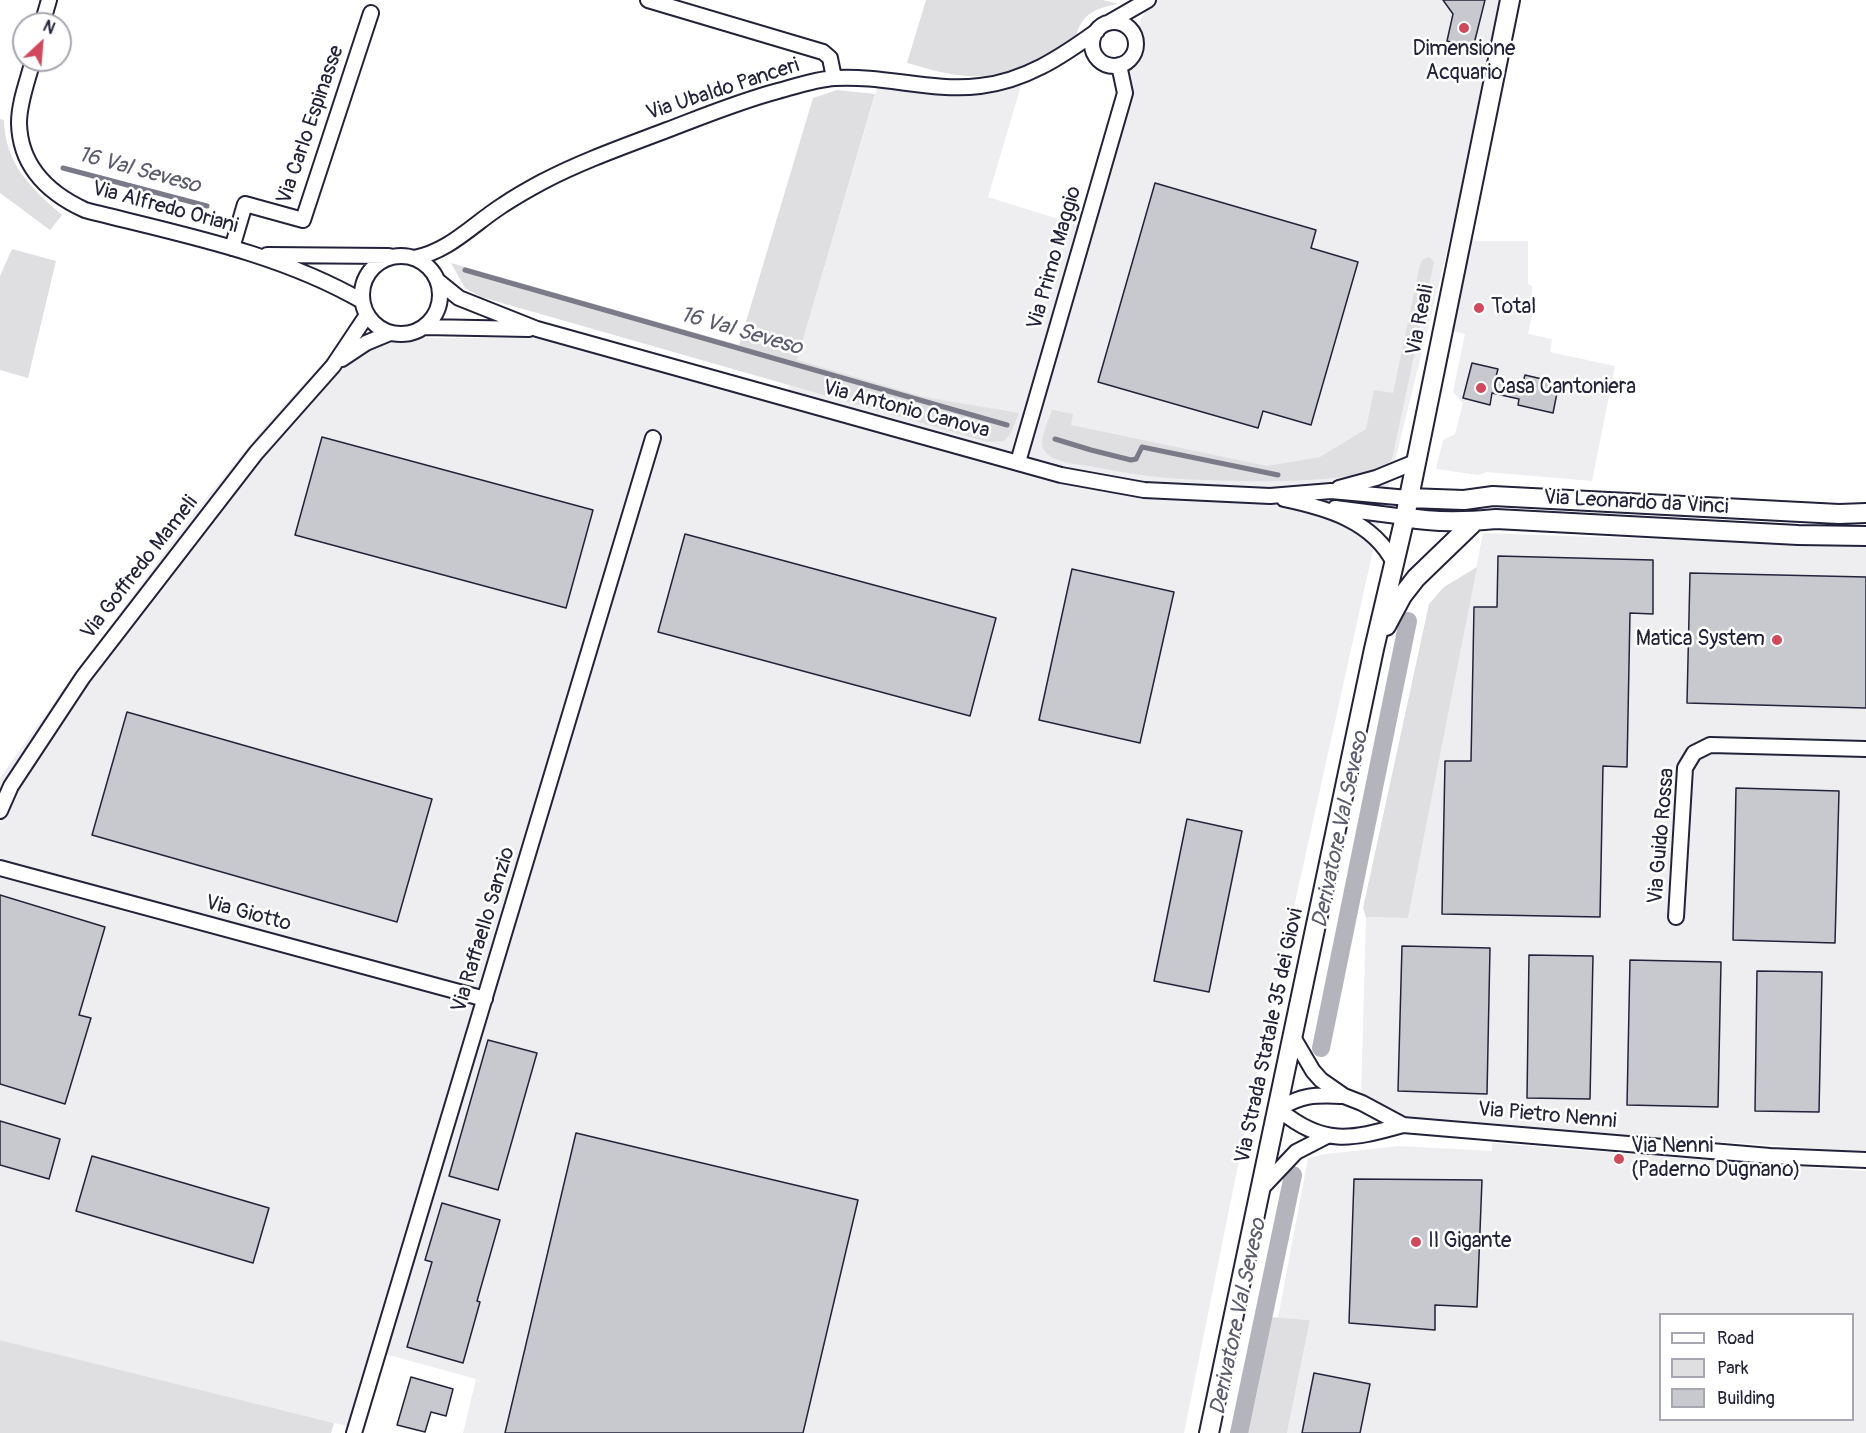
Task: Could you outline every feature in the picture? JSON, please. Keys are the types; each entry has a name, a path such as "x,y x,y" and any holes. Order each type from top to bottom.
{"main road":[{"name":"Via Reali","path":"1374,649 1405,517 1510,0"},
{"name":"Via Leonardo da Vinci","path":"1408,498 1464,500 1493,496 1839,514 1866,513"},
{"name":"Via Leonardo da Vinci","path":"1405,517 1424,521 1496,519 1798,535 1866,536"},
{"path":"1374,649 1402,596 1416,578 1475,521"},
{"name":"Via Strada Statale 35 dei Giovi","path":"1209,1433 1374,649"}],"street":[{"name":"Via Ubaldo Panceri","path":"414,258 438,251 524,192 602,154 758,97 834,78 948,87 981,86 1016,78 1050,63 1102,27 1148,0"},
{"path":"1135,39 1127,27 1115,23 1102,27 1092,43 1095,56 1106,65 1119,65 1131,58 1134,52 1135,39 1136,25 1148,0"},
{"path":"653,1 823,52 830,58 834,78"},
{"name":"Via Carlo Espinasse","path":"232,248 244,204 303,220 371,13"},
{"name":"Via Primo Maggio","path":"1018,462 1125,93 1119,65"},
{"name":"Via Alfredo Oriani","path":"30,72 19,122 22,145 29,162 43,183 62,199 85,210 259,255"},
{"path":"259,255 403,255 414,258 432,271 438,281 439,306 433,318 424,327 402,334 390,333 373,323 364,308 334,285 259,255"},
{"path":"333,366 353,338 364,308 362,289 365,278 372,268 392,256"},
{"name":"Via Antonio Canova","path":"438,281 459,298 537,329 1062,475 1144,490 1270,496 1331,491 1408,498"},
{"name":"Via Antonio Canova","path":"424,327 537,329"},
{"path":"333,366 366,343 390,333"},
{"name":"Via Goffredo Mameli","path":"0,810 10,786 83,677 256,453 333,366"},
{"name":"Via Raffaello Sanzio","path":"354,1433 653,438"},
{"name":"Via Antonio Canova","path":"1331,491 1376,478 1415,462"},
{"name":"Via Antonio Canova","path":"1270,496 1312,505 1405,517"},
{"name":"Via Antonio Canova","path":"1312,505 1342,516 1372,533 1388,551 1394,563"},
{"name":"Via Guido Rossa","path":"1676,917 1685,768 1694,753 1710,744 1866,749"},
{"name":"Via Giotto","path":"0,868 485,999"},
{"name":"Via Pietro Nenni","path":"1293,1036 1313,1071 1331,1088 1403,1125"},
{"name":"Via Pietro Nenni","path":"1344,1096 1308,1095 1295,1099 1278,1109 1293,1121 1327,1136 1362,1136 1403,1125 1770,1156 1866,1160"},
{"name":"Via Pietro Nenni","path":"1261,1189 1296,1152 1327,1136"}],"shaded area":[{"path":"1154,0 1505,0 1483,105 1373,550 1250,1106 1184,1433 463,1433 476,1379 385,1354 363,1430 0,1340 0,778 195,512 267,424 330,355 389,342 409,343 424,338 535,338 784,404 881,75 949,84 981,83 1026,69 988,197 1087,228 1128,93 1121,67 1131,61 1136,51 1139,24 1149,3"},
{"path":"1462,241 1528,241 1528,284 1532,286 1532,316 1528,334 1552,339 1550,352 1615,366 1592,481 1487,472 1478,475 1436,469 1443,440 1455,434 1463,403 1453,392 1465,334 1446,330"},
{"path":"1483,533 1866,545 1866,1152 1407,1120 1361,1096 1366,917 1408,918"},
{"path":"1492,1143 1866,1171 1866,1433 1287,1433 1310,1320 1278,1318 1308,1158 1399,1146 1492,1151"}],"green space":[{"path":"926,0 1103,0 1118,4 1103,7 1091,13 1082,22 1076,36 1034,61 1005,72 974,76 944,73 907,63"},
{"path":"837,90 875,94 797,360 924,397 1019,413 1011,433 1004,441 988,442 481,297 465,288 451,263 739,345 813,98"},
{"path":"0,119 4,120 9,150 22,174 30,185 62,215 50,230 0,193"},
{"path":"12,249 56,261 28,378 0,370 0,276"},
{"path":"1429,257 1434,262 1392,459 1378,469 1353,475 1286,481 1158,477 1065,462 1053,458 1042,446 1052,410 1073,414 1071,425 1267,466 1320,457 1366,429 1374,390 1393,393 1420,265 1422,260"},
{"path":"1477,567 1408,918 1366,917 1363,908 1429,604 1444,587"},
{"path":"1269,1317 1310,1320 1287,1433 1244,1433"},
{"path":"0,1340 334,1423 331,1433 0,1433"}],"building":[{"name":"Dimensione Acquario","path":"1443,0 1485,0 1473,48 1447,41 1453,14"},
{"path":"1155,183 1316,230 1311,248 1358,262 1311,425 1263,411 1258,428 1098,382"},
{"path":"1472,363 1498,369 1495,380 1522,386 1525,375 1559,383 1553,413 1518,405 1519,399 1492,393 1490,405 1463,398"},
{"path":"322,437 593,510 566,608 295,535"},
{"path":"685,534 996,618 970,716 658,632"},
{"path":"1498,556 1653,560 1653,614 1630,613 1627,767 1603,766 1600,917 1442,914 1445,761 1471,761 1474,607 1497,607"},
{"path":"1072,569 1174,592 1140,743 1039,720"},
{"name":"Matica System","path":"1690,573 1866,577 1866,708 1687,703"},
{"path":"127,712 432,799 397,922 92,835"},
{"path":"1736,788 1839,791 1835,943 1733,940"},
{"path":"1187,819 1242,831 1209,992 1154,981"},
{"path":"0,895 105,927 79,1015 91,1018 65,1104 0,1084"},
{"path":"1402,946 1490,948 1487,1094 1398,1091"},
{"path":"1529,955 1593,956 1590,1099 1527,1098"},
{"path":"1630,960 1721,962 1718,1107 1627,1105"},
{"path":"1757,971 1822,972 1819,1112 1755,1111"},
{"path":"488,1040 537,1053 498,1190 449,1176"},
{"path":"0,1121 60,1139 49,1179 0,1165"},
{"path":"576,1133 858,1200 803,1433 505,1433"},
{"path":"92,1156 269,1208 253,1263 76,1211"},
{"name":"Il Gigante","path":"1354,1179 1482,1180 1477,1307 1435,1305 1435,1330 1349,1323"},
{"path":"442,1203 500,1220 477,1301 480,1302 463,1363 407,1347 432,1262 425,1260"},
{"path":"1314,1373 1370,1384 1360,1433 1302,1433"},
{"path":"411,1377 453,1389 446,1416 431,1412 425,1432 397,1425"}],"waterway":[{"name":"16 Val Seveso","path":"63,168 207,206"},
{"name":"16 Val Seveso","path":"465,270 1007,425"},
{"name":"16 Val Seveso","path":"1055,439 1131,460 1136,459 1142,447 1278,475"},
{"name":"Derivatore Val Seveso","path":"1321,1048 1408,621"},
{"name":"Derivatore Val Seveso","path":"1239,1433 1293,1175"}],"place":[{"name":"Dimensione Acquario","path":"1464,28"},
{"name":"Total","path":"1479,308"},
{"name":"Casa Cantoniera","path":"1481,388"},
{"name":"Matica System","path":"1777,640"},
{"name":"Via Nenni (Paderno Dugnano)","path":"1619,1159"},
{"name":"Il Gigante","path":"1416,1242"}]}
